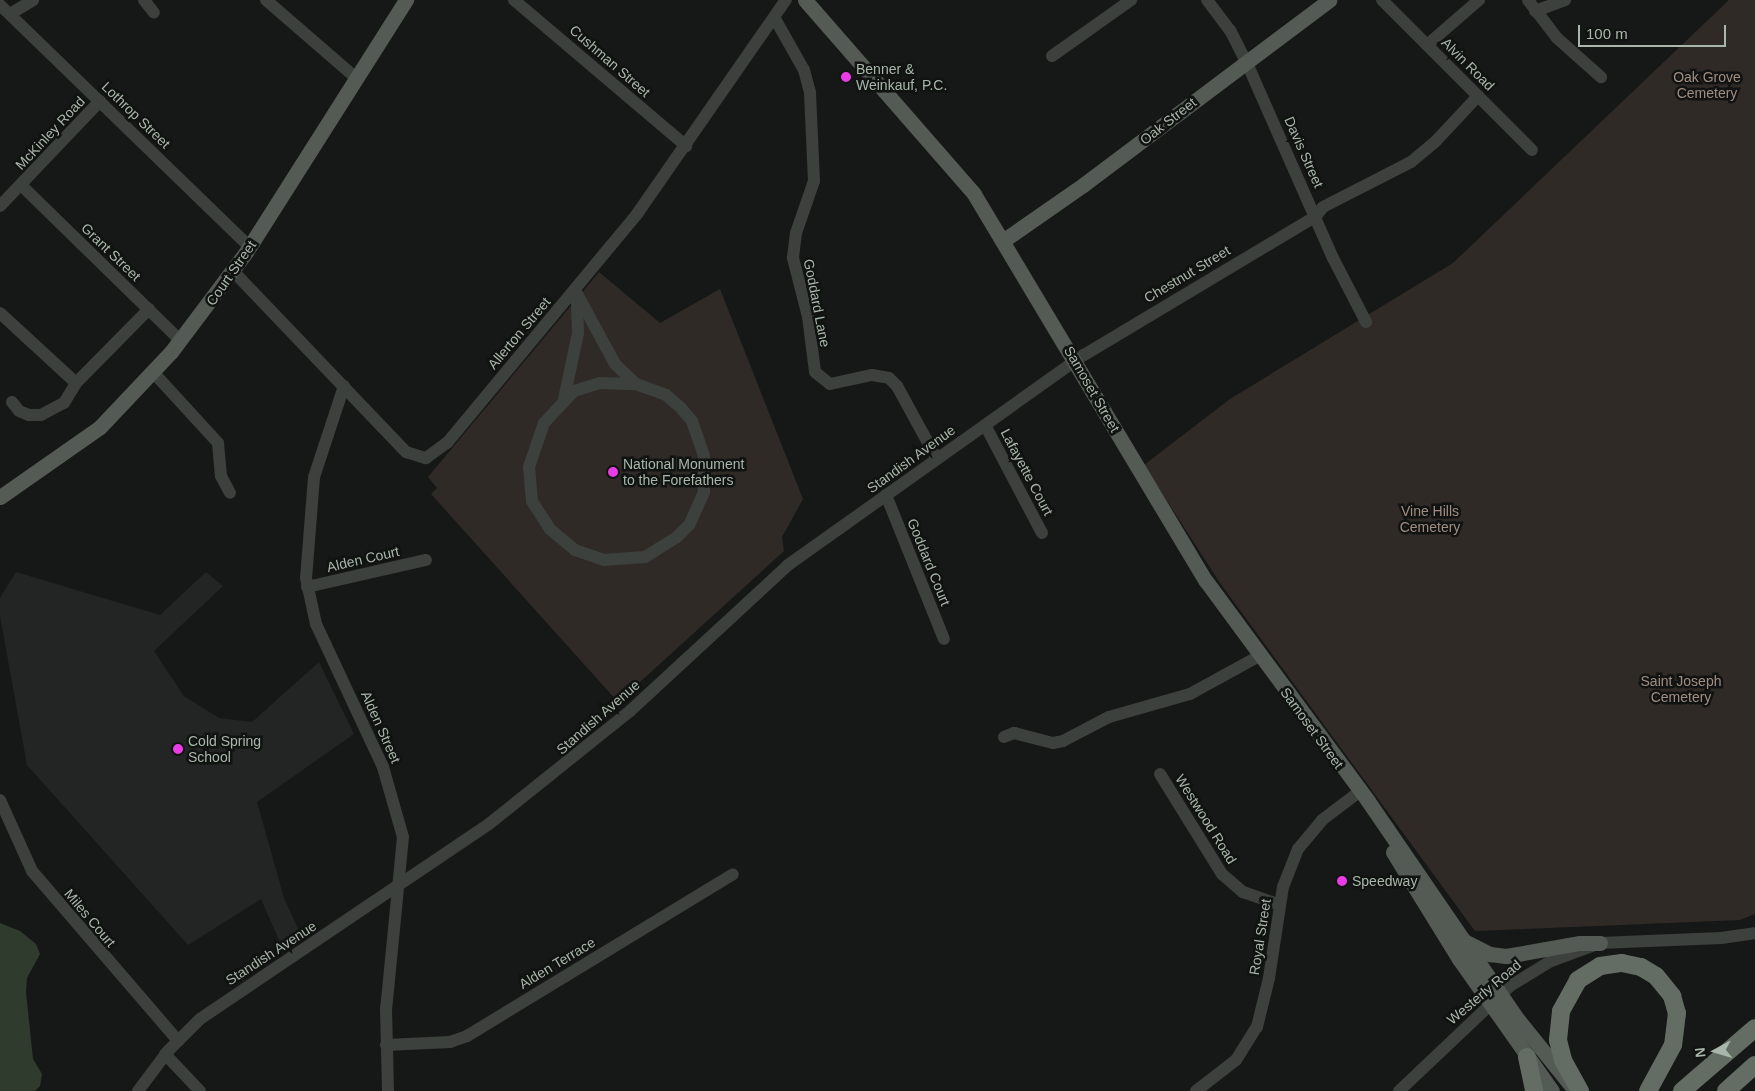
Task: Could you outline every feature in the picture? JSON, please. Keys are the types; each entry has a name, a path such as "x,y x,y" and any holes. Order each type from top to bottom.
{"highway":[{"path":"1580,1091 1561,1054 1558,1040 1561,1011 1578,980 1600,966 1622,963 1641,967 1662,982 1672,996 1677,1013 1673,1044 1648,1091"},
{"path":"1682,1091 1755,1028"},
{"path":"1527,1056 1534,1091"},
{"path":"1726,1091 1755,1065"}],"main road":[{"name":"Court Street","path":"0,497 100,426 153,372 180,340 250,247 355,77 406,0"},
{"name":"Samoset Street","path":"805,0 974,194 1004,240 1206,581 1360,792 1464,941 1527,1056 1552,1091"},
{"name":"Oak Street","path":"1004,240 1083,185 1329,0"},
{"name":"Samoset Street","path":"1360,792 1364,804 1445,938 1575,1091"},
{"path":"1464,941 1490,954 1506,956 1580,943 1600,943"}],"street":[{"path":"5,10 33,0"},
{"path":"144,0 154,13"},
{"path":"266,0 355,77"},
{"name":"Cushman Street","path":"514,0 686,146"},
{"name":"Allerton Street","path":"233,271 406,452 426,458 447,443 637,214 786,0"},
{"name":"Davis Street","path":"1207,0 1230,30 1246,61 1333,258 1366,322"},
{"name":"Alvin Road","path":"1382,0 1532,150"},
{"path":"1427,45 1478,0"},
{"path":"1528,0 1557,38 1601,77"},
{"path":"1535,11 1565,0"},
{"path":"1052,56 1122,2"},
{"name":"Lothrop Street","path":"5,10 250,247"},
{"name":"Goddard Lane","path":"774,17 804,70 810,93 814,181 796,233 793,258 808,317 815,372 830,384 872,375 889,378 897,386 937,459"},
{"name":"Chestnut Street","path":"1076,361 1316,216 1323,207 1411,162 1435,142 1478,96"},
{"name":"McKinley Road","path":"0,206 100,101"},
{"name":"Grant Street","path":"21,186 180,340"},
{"path":"575,290 603,347 615,364 636,384"},
{"path":"564,399 578,333 575,290"},
{"path":"12,402 19,411 41,415 64,403 76,383 148,309"},
{"path":"0,312 76,383"},
{"name":"Standish Avenue","path":"138,1091 165,1054 200,1019 489,824 570,761 788,565 1076,361"},
{"path":"153,372 218,443 221,476 230,493"},
{"path":"600,383 636,384 666,395 692,421 700,439 706,474 704,492 689,525 677,537 645,557 604,560 588,556 561,541 539,515 532,501 530,482 532,452 544,423 564,399 584,387 600,383"},
{"name":"Alden Street","path":"344,386 314,477 307,587 320,636 383,767 396,804 403,837 400,883 386,1009 388,1091"},
{"name":"Lafayette Court","path":"985,425 1042,533"},
{"name":"Goddard Court","path":"886,496 944,640"},
{"name":"Alden Court","path":"307,587 426,560"},
{"path":"1004,737 1020,734 1040,741 1063,741 1109,717 1190,694 1259,656"},
{"name":"Westwood Road","path":"1160,774 1222,874 1243,892 1280,905"},
{"name":"Royal Street","path":"1196,1091 1236,1060 1253,1037 1269,978 1280,905 1288,871 1304,840 1332,811 1360,792"},
{"name":"Miles Court","path":"0,800 32,871 178,1041"},
{"name":"Alden Terrace","path":"386,1045 450,1042 467,1036 733,874"},
{"name":"Westerly Road","path":"1399,1091 1496,999 1539,967 1600,943 1707,939 1755,934"},
{"path":"165,1054 200,1091"}],"shaded area":[{"name":"Cold Spring School","path":"16,572 160,615 206,572 223,586 154,651 184,696 219,718 252,722 319,662 354,734 257,802 284,898 301,935 282,947 261,899 188,945 27,765 0,616 0,598"},
{"path":"0,923 20,931 36,944 40,954 27,978 26,992 33,1059 42,1074 40,1086 35,1091 0,1091"}],"green space":[{"name":"Vine Hills Cemetery","path":"1729,0 1755,0 1755,914 1740,920 1475,931 1220,583 1144,465 1230,399 1453,263"},
{"path":"599,272 660,323 720,289 803,499 782,537 784,551 618,702 431,494 437,488 428,477"}],"place":[{"name":"Benner & Weinkauf, P.C.","path":"846,77"},
{"name":"National Monument to the Forefathers","path":"613,472"},
{"name":"Cold Spring School","path":"178,749"},
{"name":"Speedway","path":"1342,881"}],"park label":[{"name":"Oak Grove Cemetery","path":"1707,86"},
{"name":"Saint Joseph Cemetery","path":"1681,690"}]}
